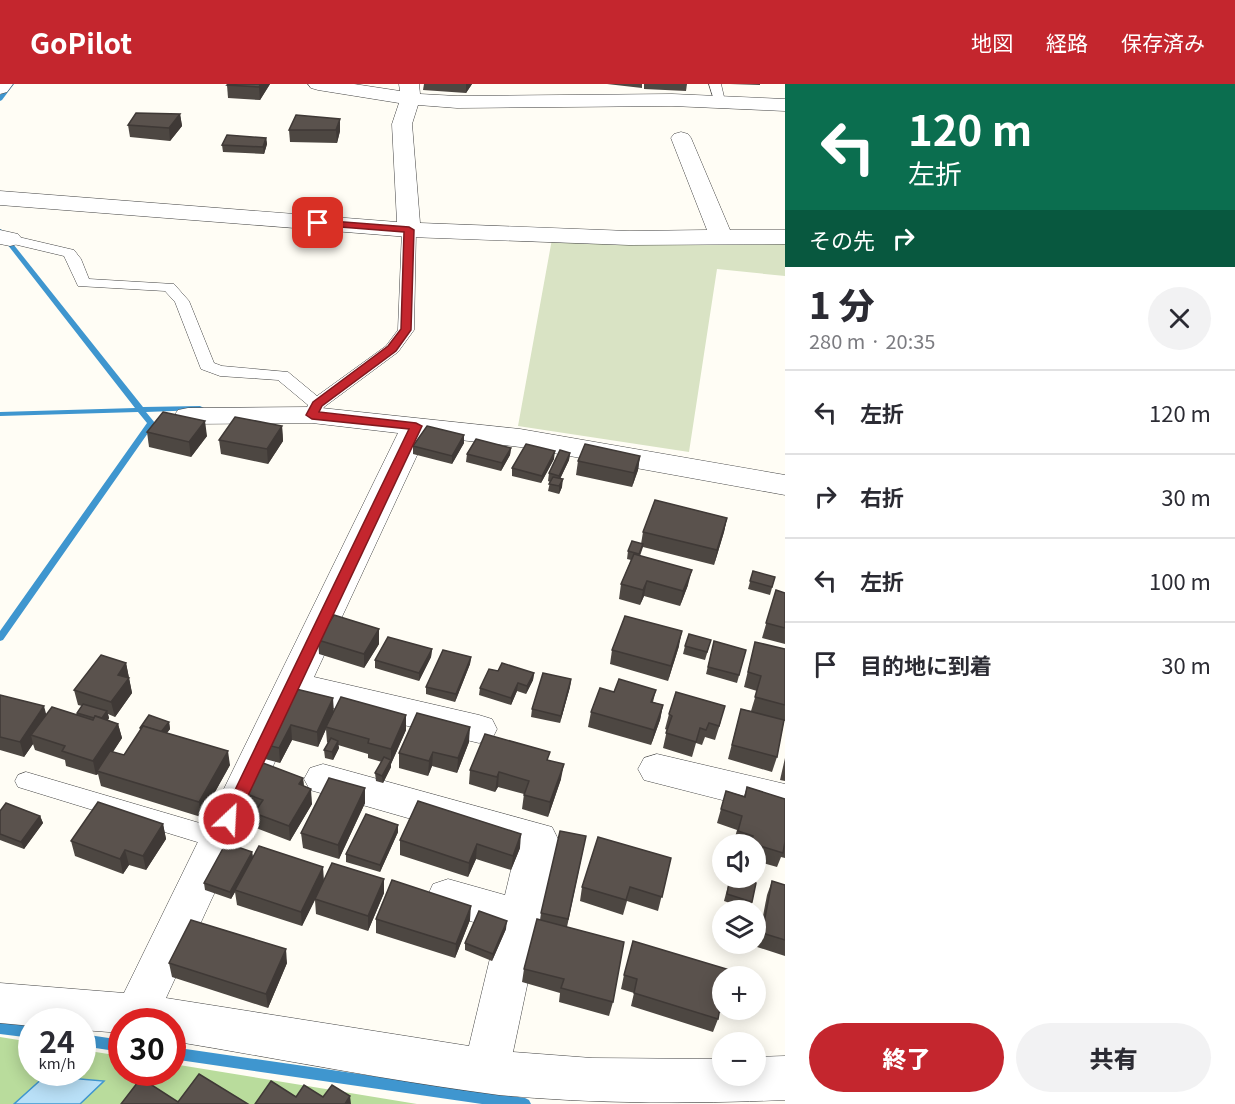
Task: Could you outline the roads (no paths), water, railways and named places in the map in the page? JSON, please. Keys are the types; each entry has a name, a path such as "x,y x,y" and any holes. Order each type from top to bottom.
{"street":[{"path":"0,88 3,84"},
{"path":"318,84 410,92 458,102 717,93 785,105"},
{"path":"409,230 402,124 410,92"},
{"path":"681,138 721,237"},
{"path":"0,198 409,230 629,238 785,237"},
{"path":"188,416 314,410 416,426 520,438 785,485"},
{"path":"139,1008 416,426"},
{"path":"293,685 479,729"},
{"path":"657,769 785,800"},
{"path":"323,779 538,839 486,1071"},
{"path":"448,897 521,918"},
{"path":"0,1003 108,1012"},
{"path":"186,1022 486,1071 590,1092 785,1078"}],"lane":[{"path":"5,238 69,253 74,259 83,283 169,287 182,301 207,366 220,371 282,375 314,410 387,353 406,330 409,230"},
{"path":"26,781 220,839"}],"water":[{"path":"96,1080 104,1081 80,1104 14,1104 34,1086 96,1086"}],"waterway":[{"path":"0,99 11,84"},
{"path":"0,231 141,410"},
{"path":"141,410 200,408"},
{"path":"0,414 141,410"},
{"path":"0,638 151,423 141,410"},
{"path":"0,1028 18,1030"},
{"path":"96,1042 108,1044"},
{"path":"186,1055 525,1104"}]}
